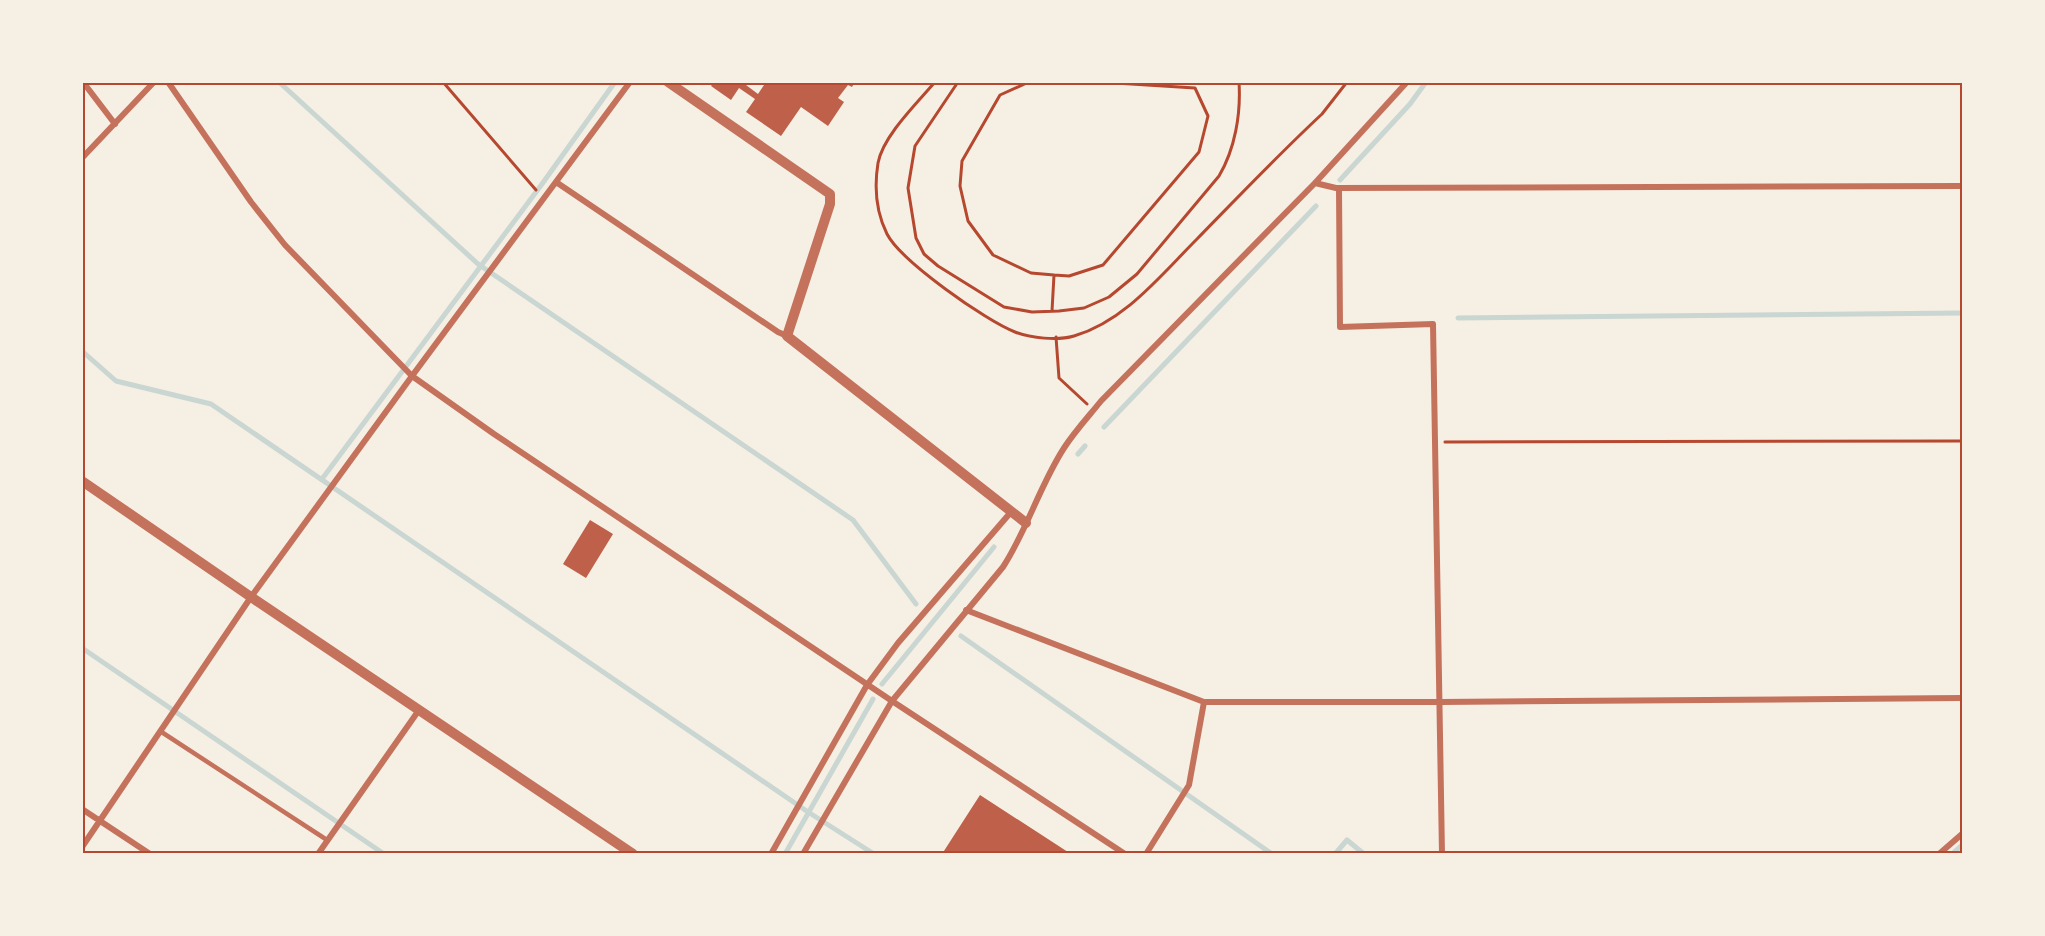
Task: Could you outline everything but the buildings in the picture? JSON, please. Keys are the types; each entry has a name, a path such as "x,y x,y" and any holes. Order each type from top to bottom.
{"street":[{"path":"83,82 115,124"},
{"path":"82,158 154,82"},
{"path":"168,82 251,202 285,245 412,376 494,434 867,685 1125,854"},
{"path":"82,847 251,597 630,82"},
{"path":"668,82 830,194 830,204 787,336"},
{"path":"803,854 892,701 1014,551 1064,448 1093,411 1315,183 1407,82"},
{"path":"556,182 768,326 787,336 1026,523"},
{"path":"1315,183 1339,188 1962,186"},
{"path":"1339,188 1340,327 1434,324 1442,854"},
{"path":"82,481 633,854"},
{"path":"771,854 867,685 898,643 1011,512"},
{"path":"966,610 1204,702 1962,698"},
{"path":"1146,854 1189,785 1204,702"},
{"path":"318,854 419,710"},
{"path":"82,808 150,854"},
{"path":"1939,854 1962,834"}],"lane":[{"path":"160,731 327,840"}],"path":[{"path":"443,82 544,198"},
{"path":"935,82 912,107 886,145 878,162 877,211 888,236 920,269 988,319 1030,337 1056,338 1073,336 1128,309 1322,114 1347,82"},
{"path":"958,82 915,146 908,188 916,238 924,254 938,266 1004,307 1032,312 1084,308 1109,297 1137,274 1219,176 1228,161 1239,112 1239,82"},
{"path":"1026,83 1000,95 962,161 960,186 968,221 993,255 1031,273 1069,276 1103,265 1199,152 1208,116 1195,88 1099,82"},
{"path":"1052,311 1054,275"},
{"path":"1056,338 1059,378 1093,411"},
{"path":"1436,442 1962,441"}],"waterway":[{"path":"279,82 478,264 853,520 916,604"},
{"path":"322,479 542,184 615,82"},
{"path":"1340,180 1410,104 1426,82"},
{"path":"1104,427 1316,206"},
{"path":"1458,318 1962,313"},
{"path":"82,351 116,381 211,404 808,812 874,854"},
{"path":"1078,454 1085,446"},
{"path":"882,684 994,547"},
{"path":"961,636 1272,854"},
{"path":"82,648 384,854"},
{"path":"785,854 873,699"},
{"path":"1335,854 1347,840 1364,854"},
{"path":"1952,854 1962,845"}]}
